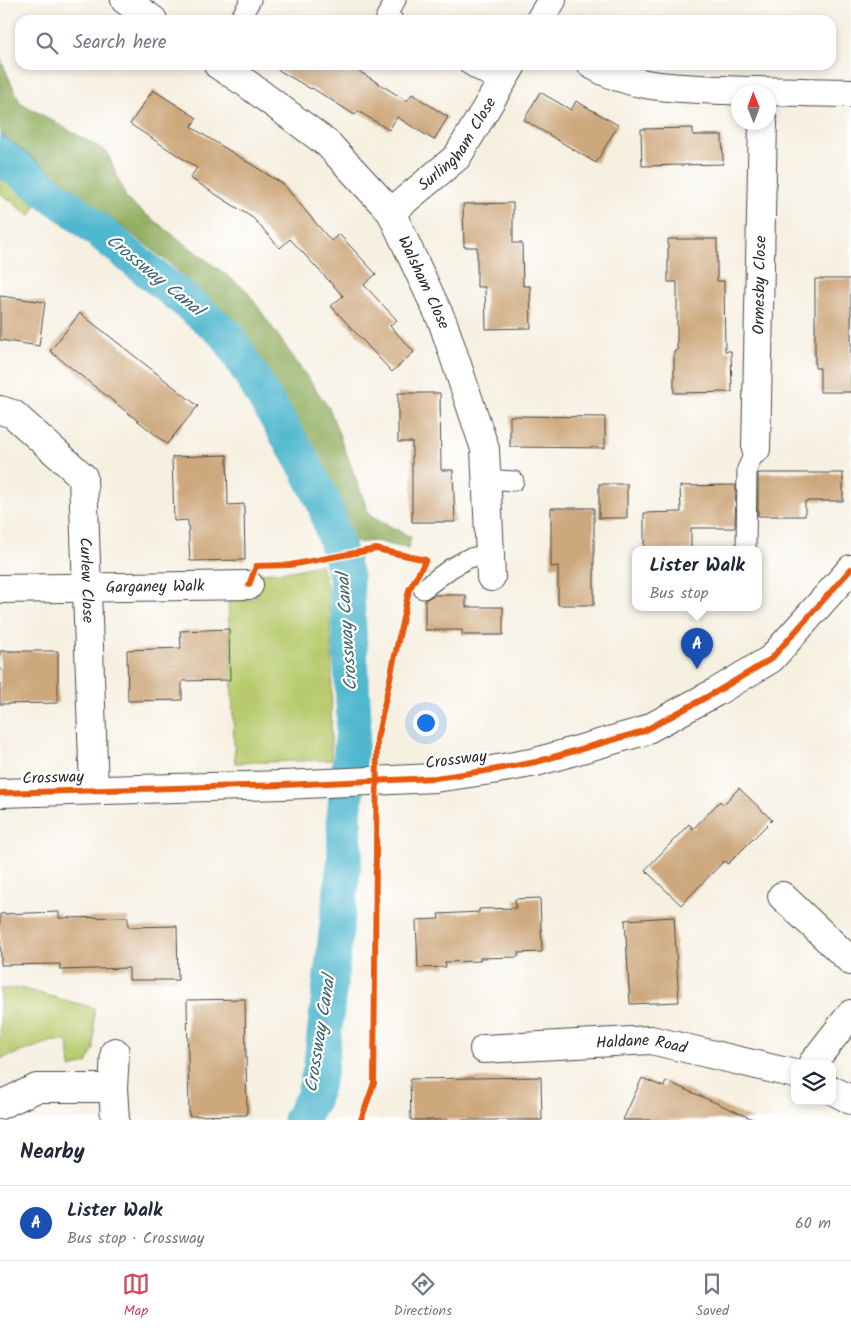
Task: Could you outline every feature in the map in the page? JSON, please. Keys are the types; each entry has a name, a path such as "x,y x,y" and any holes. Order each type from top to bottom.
{"street":[{"path":"125,0 145,15"},
{"path":"543,15 552,0"},
{"name":"Walsham Close","path":"226,70 328,144 391,212 443,323 485,449 490,565"},
{"path":"600,70 645,85 731,90"},
{"name":"Surlingham Close","path":"391,212 457,157 507,74"},
{"path":"776,92 851,93"},
{"name":"Ormesby Close","path":"756,449 763,130"},
{"name":"Curlew Close","path":"0,410 13,414 83,477 94,790"},
{"name":"Crossway","path":"0,793 283,785 435,778 536,762 644,731 772,659 851,569"},
{"name":"Garganey Walk","path":"0,589 249,585"},
{"path":"782,896 851,961"},
{"path":"815,1060 851,1014"},
{"name":"Haldane Road","path":"484,1049 651,1040 791,1073"},
{"path":"115,1052 113,1088 115,1120"},
{"path":"0,1105 37,1088 113,1088"},
{"path":"836,1092 851,1100"}],"lane":[{"path":"243,15 252,0"},
{"path":"387,15 396,0"},
{"path":"490,70 507,74"},
{"path":"746,546 747,468 756,449"},
{"path":"486,479 514,481"},
{"path":"423,589 451,568 469,558 490,565"}],"green space":[{"path":"0,58 20,102 107,152 127,200 246,290 329,408 370,516 411,537 408,549 376,541 341,544 322,472 242,332 168,262 0,133"},
{"path":"0,176 36,204 31,217 0,193"},
{"path":"321,564 328,590 332,658 331,760 235,763 228,600 255,599 257,573 292,571"},
{"path":"20,988 94,1008 94,1048 87,1063 70,1068 68,1041 53,1041 0,1059 0,989"}],"water":[{"path":"0,133 55,175 36,204 0,176"}],"building":[{"path":"278,70 357,70 407,101 412,94 448,117 434,140 397,117 389,130 358,111 355,115"},
{"path":"153,90 197,118 191,127 283,184 331,241 339,234 376,274 364,285 397,320 390,326 414,352 392,372 331,306 343,296 290,239 280,248 253,218 190,178 197,168 130,124"},
{"path":"540,92 571,110 576,101 618,125 596,163 524,120"},
{"path":"693,128 693,135 722,135 723,164 642,166 641,129"},
{"path":"513,203 513,243 522,243 523,286 530,286 531,328 486,329 485,287 477,287 477,247 464,247 463,204"},
{"path":"668,239 717,239 717,281 724,281 725,351 731,351 732,392 674,393 674,351 677,351 677,282 668,282"},
{"path":"815,279 851,279 851,392 820,392 820,368 815,368"},
{"path":"0,296 45,302 39,346 0,340"},
{"path":"80,313 198,406 167,444 50,351"},
{"path":"398,393 440,393 441,470 453,470 455,522 412,522 412,442 398,442"},
{"path":"510,416 605,417 605,448 510,447"},
{"path":"227,455 228,505 244,504 245,560 190,561 188,520 174,521 172,457"},
{"path":"758,473 843,473 843,501 805,501 805,516 758,516"},
{"path":"599,484 627,484 627,518 599,518"},
{"path":"736,485 735,528 691,528 691,546 644,546 644,513 681,512 680,486"},
{"path":"551,508 594,508 594,605 558,605 558,566 551,567"},
{"path":"434,595 466,595 466,607 503,607 503,635 462,635 462,630 425,630 425,600"},
{"path":"229,629 230,680 182,681 182,700 128,701 127,650 181,648 180,631"},
{"path":"0,651 58,651 58,703 0,704"},
{"path":"739,788 772,820 728,864 724,861 681,905 645,870 689,824 693,829 720,801 723,805"},
{"path":"540,898 542,952 518,953 518,957 480,958 480,961 445,962 446,967 418,968 416,920 439,919 438,914 479,912 479,909 516,908 515,899"},
{"path":"59,912 59,918 128,917 128,927 177,926 178,980 129,980 129,968 60,970 60,964 1,965 0,914"},
{"path":"674,917 679,1002 630,1004 625,920"},
{"path":"245,999 247,1115 189,1116 187,1000"},
{"path":"541,1077 542,1120 411,1120 410,1079"},
{"path":"642,1078 664,1087 666,1081 755,1120 623,1120"}],"waterway":[{"name":"Crossway Canal","path":"0,157 74,211 227,335 306,467 324,503 346,576 354,719 344,816 345,855 320,1070 313,1098 300,1120"}],"cycle path":[{"path":"249,585 256,566 290,565 376,549 426,560 409,590 377,739 374,1083 361,1120"},
{"path":"0,793 283,785 435,778 536,762 644,731 716,692 771,659 851,569"}],"place":[{"name":"Lister Walk","path":"697,669"}]}
